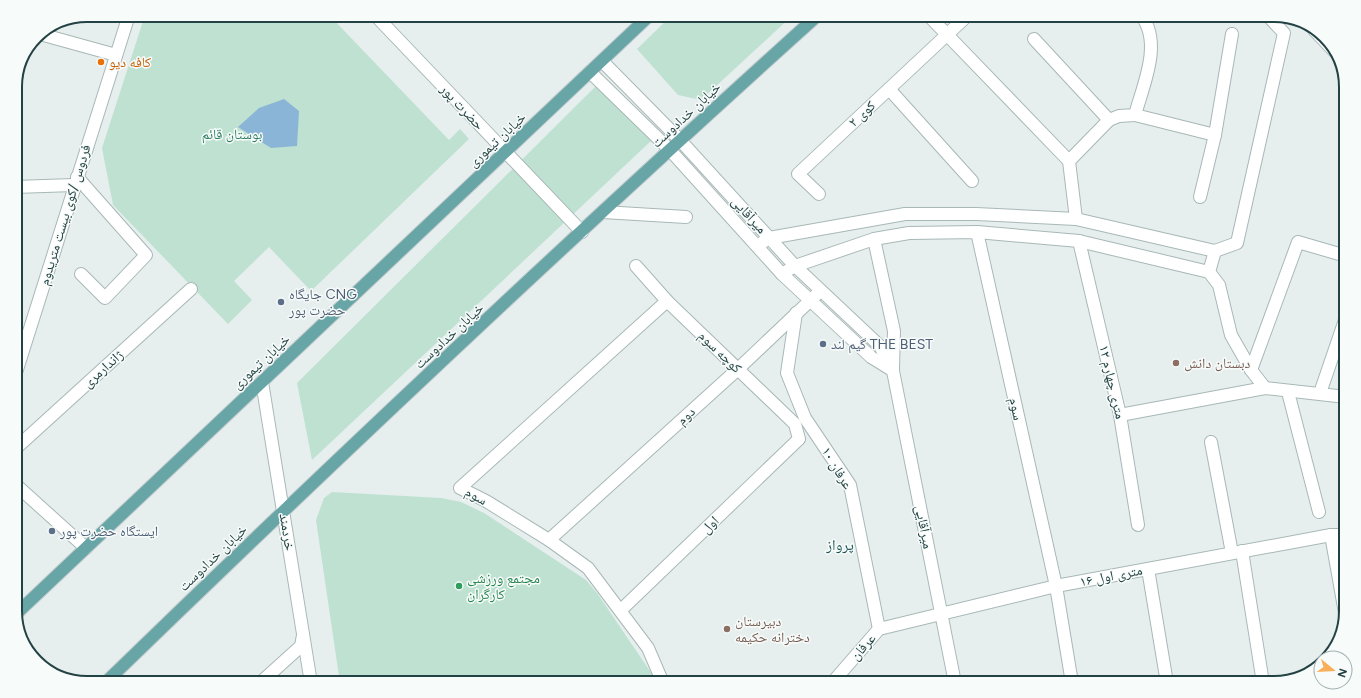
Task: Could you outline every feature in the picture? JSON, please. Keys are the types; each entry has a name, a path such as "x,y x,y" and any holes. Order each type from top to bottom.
{"main road":[{"name":"خیابان تیموری","path":"22,608 643,22"},
{"name":"خیابان خدادوست","path":"112,676 283,510 680,140 810,22"}],"street":[{"name":"فردوس /کوی بیست متریدوم","path":"22,354 127,22"},
{"name":"حضرت پور","path":"382,22 582,232"},
{"path":"934,22 1069,161 1076,219"},
{"name":"کوی ۲","path":"818,194 798,174 960,22"},
{"path":"1135,115 1150,50 1149,28 1145,22"},
{"path":"757,246 769,238 905,214 976,214 1076,219 1215,251 1238,243 1284,33 1274,22"},
{"path":"1200,197 1215,135 1232,34"},
{"path":"47,36 116,55"},
{"path":"1034,39 1109,120"},
{"name":"میرآقایی","path":"602,61 680,140 795,266 880,346 892,371 954,676"},
{"name":"میرآقایی","path":"590,72 670,150 782,274 871,357 892,371"},
{"path":"889,89 972,181"},
{"path":"1069,161 1109,120 1119,116 1135,115 1215,135"},
{"path":"22,186 76,181 146,255 105,298 81,274"},
{"path":"603,212 686,217"},
{"path":"782,274 795,266 874,239 909,233 977,232 1079,241 1210,272 1219,285 1231,335 1251,370 1265,388"},
{"name":"سوم","path":"977,232 1056,586 1071,676"},
{"path":"874,239 894,331 892,371"},
{"name":"۱۲ متری چهارم","path":"1079,241 1120,415 1138,525"},
{"path":"1251,370 1298,242 1339,254"},
{"path":"1210,272 1215,251"},
{"name":"کوچه سوم","path":"636,266 667,301 795,424 798,439"},
{"name":"ژاندارمری","path":"22,443 191,289"},
{"name":"دوم","path":"548,540 738,369 821,290"},
{"name":"سوم","path":"660,676 648,648 588,568 548,540 486,501 460,488 667,301"},
{"name":"عرفان ۱۰","path":"796,313 787,373 805,418 850,485 879,629"},
{"path":"1320,394 1339,338"},
{"name":"خردمند","path":"262,382 310,676"},
{"path":"1120,415 1265,388 1288,392 1339,396"},
{"path":"1288,392 1319,512"},
{"name":"اول","path":"621,610 798,439"},
{"path":"1211,442 1237,552 1262,676"},
{"path":"22,490 86,548"},
{"path":"1331,535 1339,580"},
{"name":"۱۶ متری اول","path":"879,629 1056,586 1331,535 1339,535"},
{"path":"1148,569 1166,676"},
{"name":"عرفان","path":"843,676 879,629"},
{"path":"268,676 301,646 303,634"}],"green space":[{"name":"بوستان قائم","path":"143,22 336,22 449,140 460,129 469,139 311,291 269,247 234,281 252,300 228,324 113,205 102,148"},
{"path":"665,22 785,22 701,100 678,95 637,49"},
{"path":"596,86 652,140 312,460 297,383"},
{"name":"مجتمع ورزشی کارگران","path":"332,492 441,498 461,502 484,513 586,580 597,593 653,676 339,676 316,520 324,498"}],"water":[{"path":"284,99 299,111 297,146 271,148 238,127 259,108"}],"place":[{"name":"کافه دیو","path":"101,62"},
{"name":"جایگاه CNG حضرت پور","path":"281,302"},
{"name":"گیم لند THE BEST","path":"823,344"},
{"name":"دبستان دانش","path":"1176,363"},
{"name":"ایستگاه حضرت پور","path":"52,531"},
{"name":"مجتمع ورزشی کارگران","path":"459,586"},
{"name":"دبیرستان دخترانه حکیمه","path":"727,629"}],"district":[{"name":"پرواز","path":"840,545"}]}
